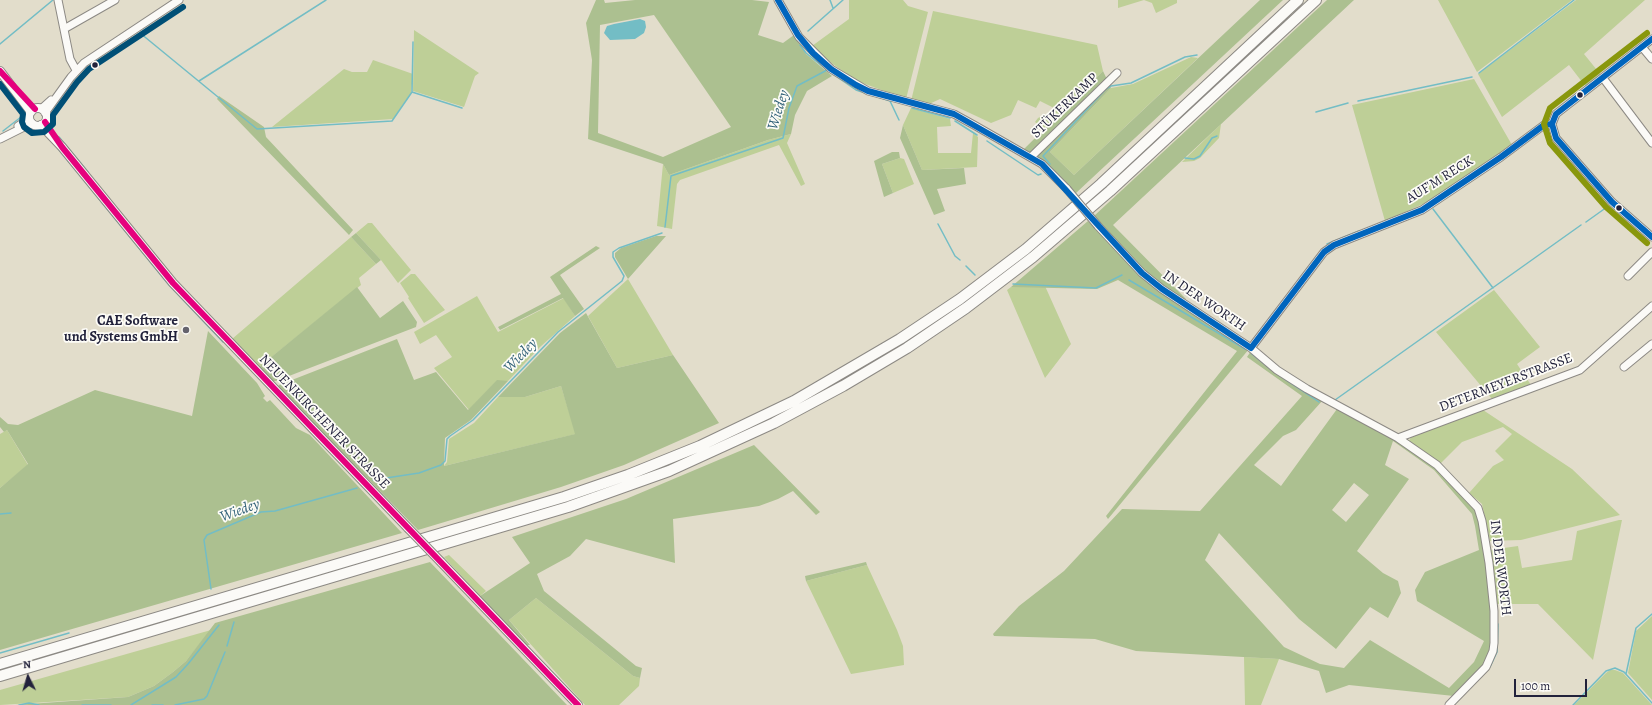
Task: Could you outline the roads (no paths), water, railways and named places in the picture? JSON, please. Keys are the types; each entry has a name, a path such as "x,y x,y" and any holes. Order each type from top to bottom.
{"highway":[{"path":"0,664 564,497 635,472 700,446 794,401 900,339 960,299 1026,249 1101,184 1298,0"},
{"path":"0,676 568,507 683,465 774,423 843,386 907,348 966,308 1033,257 1110,192 1316,0"}],"main road":[{"name":"NEUENKIRCHENER STRASSE","path":"0,71 173,283 578,705"}],"street":[{"path":"58,0 70,59 76,70"},
{"path":"64,29 115,0"},
{"path":"1,138 37,116 65,85 76,70 92,57 179,0"},
{"name":"IN DER WORTH","path":"778,0 798,35 831,69 868,91 954,114 1031,157 1047,168 1142,273 1162,289 1251,348 1277,370 1307,390 1398,438 1437,465 1470,498 1478,508 1487,545 1494,611 1493,651 1486,667 1449,705"},
{"name":"AUF'M RECK","path":"1251,348 1324,252 1334,245 1422,210 1494,162 1544,125 1552,124 1556,114 1652,39"},
{"path":"1642,47 1652,59"},
{"name":"STÜKERKAMP","path":"1031,157 1117,73"},
{"path":"1603,78 1652,143"},
{"path":"1552,124 1556,138 1615,205 1652,237"},
{"path":"1628,276 1652,252"},
{"name":"DETERMEYERSTRASSE","path":"1398,438 1580,370 1652,306"},
{"path":"1624,367 1652,344"}],"water":[{"path":"640,19 645,21 646,27 644,33 635,39 610,40 604,33 607,26"}],"waterway":[{"path":"0,44 53,0"},
{"path":"199,81 326,0"},
{"path":"830,0 833,8"},
{"name":"Wiedey","path":"808,31 843,0"},
{"path":"1479,73 1574,0"},
{"path":"140,33 257,129 392,121 412,92 413,42"},
{"name":"Wiedey","path":"800,45 806,53 827,70 856,90 865,93"},
{"path":"1050,164 1043,156 1106,89 1111,86 1131,83 1185,57 1197,55"},
{"name":"Wiedey","path":"665,227 671,176 783,138 789,108 797,86 827,70"},
{"path":"1358,101 1472,77"},
{"path":"412,92 462,108"},
{"path":"875,96 890,101 899,120"},
{"path":"1316,112 1348,103"},
{"path":"912,108 950,118"},
{"path":"3,131 21,117"},
{"path":"955,121 977,135"},
{"path":"1185,158 1194,159 1200,156 1212,138 1217,136"},
{"path":"59,137 88,172"},
{"path":"987,141 1038,175 1041,174"},
{"path":"56,146 169,285 223,342"},
{"path":"1586,222 1607,207"},
{"path":"1433,209 1493,288"},
{"path":"938,224 955,256 960,260"},
{"path":"1335,400 1581,225"},
{"path":"1327,244 1359,231"},
{"name":"Wiedey","path":"373,480 419,473 441,465 445,461 447,439 473,420 558,332 622,281 624,276 613,257 613,252 619,248 662,233"},
{"path":"966,266 975,275"},
{"path":"1013,284 1096,288 1122,275"},
{"path":"1129,280 1245,349"},
{"path":"1252,354 1274,372 1319,402"},
{"name":"Wiedey","path":"211,589 204,540 207,535 261,512 275,511 357,488"},
{"path":"0,514 11,513"},
{"path":"1626,674 1636,628 1652,614"},
{"path":"227,646 234,622"},
{"path":"1490,667 1497,652 1498,624"},
{"name":"Wiedey","path":"131,705 176,677 219,625"},
{"path":"0,653 69,633"},
{"path":"175,705 204,699 207,696 225,652"},
{"path":"1573,705 1606,671 1615,668 1624,672 1652,703"},
{"name":"Wiedey","path":"19,705 29,703 39,705"},
{"name":"Wiedey","path":"82,705 111,705"},
{"path":"152,705 163,705"}],"place":[{"name":"CAE Software und Systems GmbH","path":"186,330"}]}
